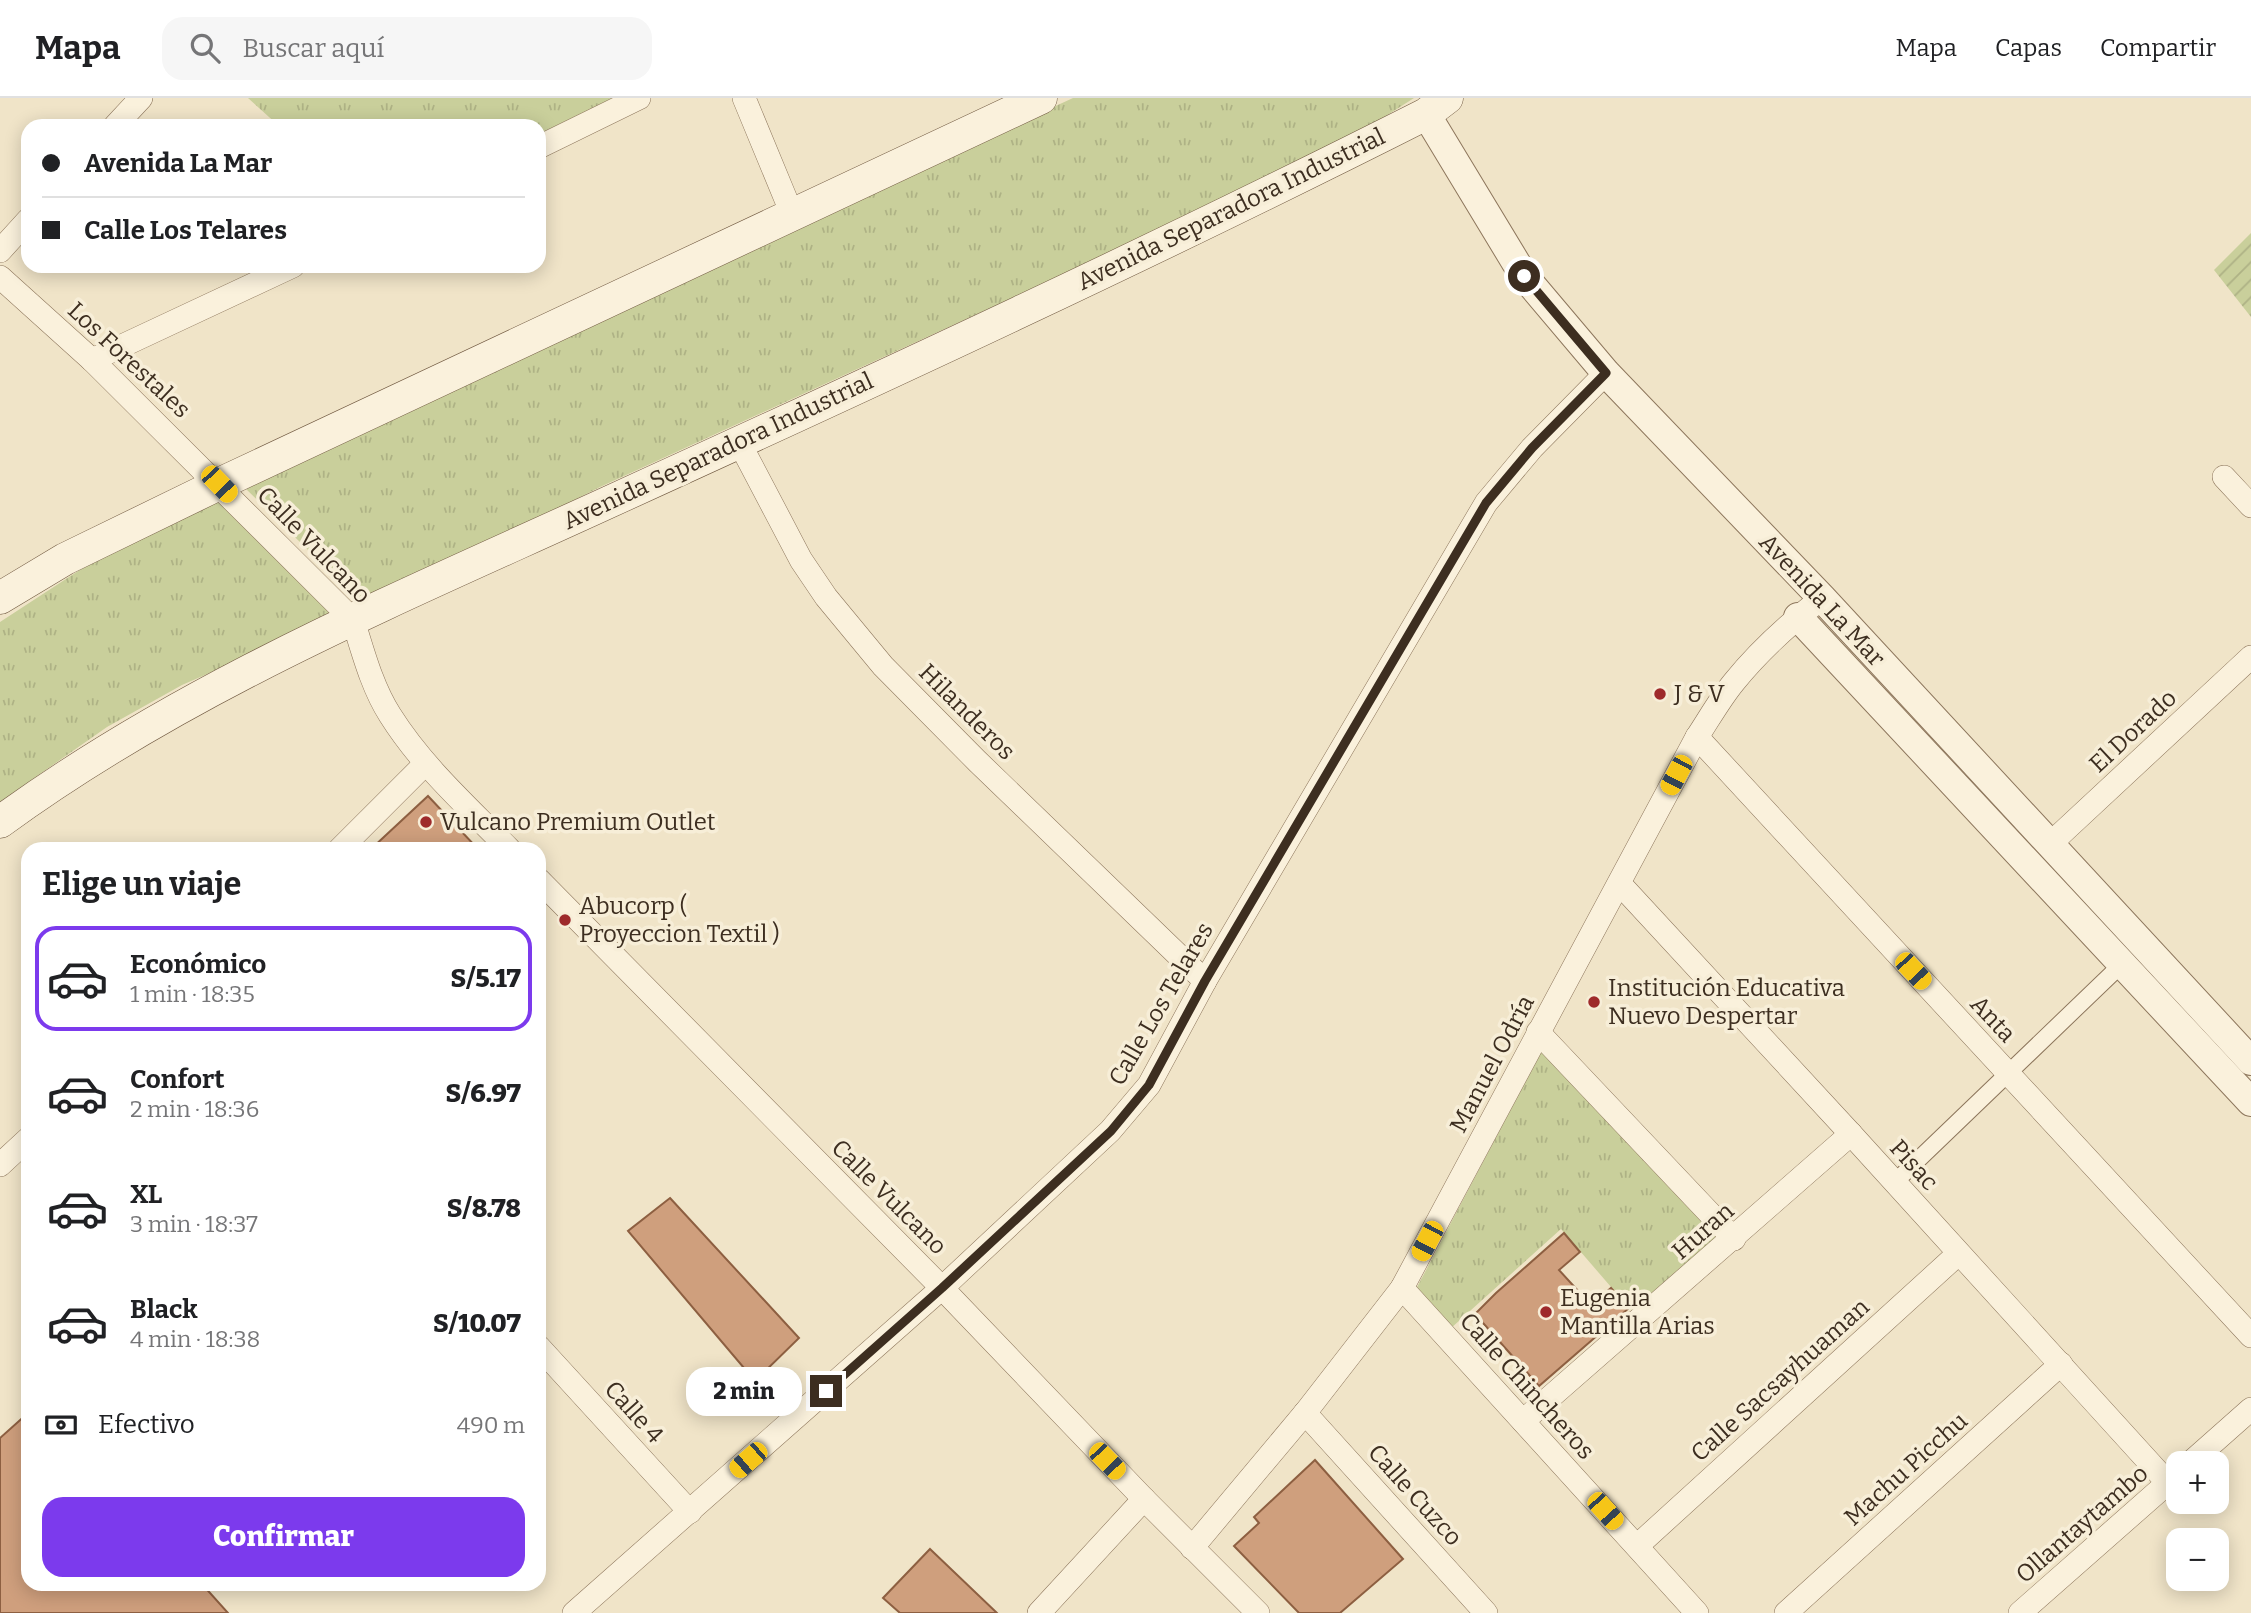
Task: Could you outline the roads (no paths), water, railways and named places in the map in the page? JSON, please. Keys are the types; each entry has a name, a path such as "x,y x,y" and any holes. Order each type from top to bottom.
{"main road":[{"path":"0,598 65,559 219,484 1041,98"},
{"name":"Avenida Separadora Industrial","path":"0,822 38,794 156,720 226,681 1273,191 1436,106"}],"street":[{"path":"122,119 141,98"},
{"path":"546,144 639,98"},
{"path":"744,98 792,214"},
{"name":"Avenida La Mar","path":"1436,106 1524,276 1606,373 1822,598 2251,1061"},
{"path":"0,251 21,228"},
{"path":"92,360 278,273"},
{"name":"Los Forestales","path":"0,277 92,360 219,484"},
{"name":"Calle Los Telares","path":"574,1613 942,1288 1111,1131 1149,1085 1205,981 1486,503 1532,448 1606,373"},
{"name":"Hilanderos","path":"739,442 801,560 826,597 883,666 977,761 1205,981"},
{"path":"2224,477 2251,506"},
{"name":"Calle Vulcano","path":"219,484 353,620 367,664 389,713 425,764 502,842"},
{"name":"Manuel Odría","path":"1192,1548 1305,1413 1402,1288 1697,737 1734,682 1798,617 1822,598"},
{"name":"Avenida La Mar","path":"1798,617 2251,1102"},
{"name":"El Dorado","path":"2050,844 2251,657"},
{"name":"Anta","path":"1697,737 2251,1336"},
{"path":"347,842 425,764"},
{"name":"Pisac","path":"1620,884 1958,1254 2166,1471"},
{"name":"Calle Vulcano","path":"546,887 1258,1613"},
{"path":"1895,1182 2123,963"},
{"path":"1538,1032 1734,1239"},
{"name":"Huran","path":"1523,1421 1851,1134"},
{"path":"0,1165 21,1146"},
{"name":"Calle Sacsayhuaman","path":"1637,1546 1958,1254"},
{"name":"Calle Chincheros","path":"1402,1288 1698,1613"},
{"name":"Calle 4","path":"546,1355 690,1512"},
{"name":"Machu Picchu","path":"1786,1613 2061,1364"},
{"path":"2204,1451 2251,1409"},
{"name":"Calle Cuzco","path":"1305,1413 1486,1613"},
{"name":"Ollantaytambo","path":"2020,1613 2166,1484"},
{"path":"1039,1613 1144,1499"}],"place":[{"name":"J & V","path":"1660,694"},
{"name":"Vulcano Premium Outlet","path":"426,822"},
{"name":"Abucorp ( Proyeccion Textil )","path":"565,920"},
{"name":"Institución Educativa Nuevo Despertar","path":"1594,1002"},
{"name":"Eugenia Mantilla Arias","path":"1546,1312"}]}
